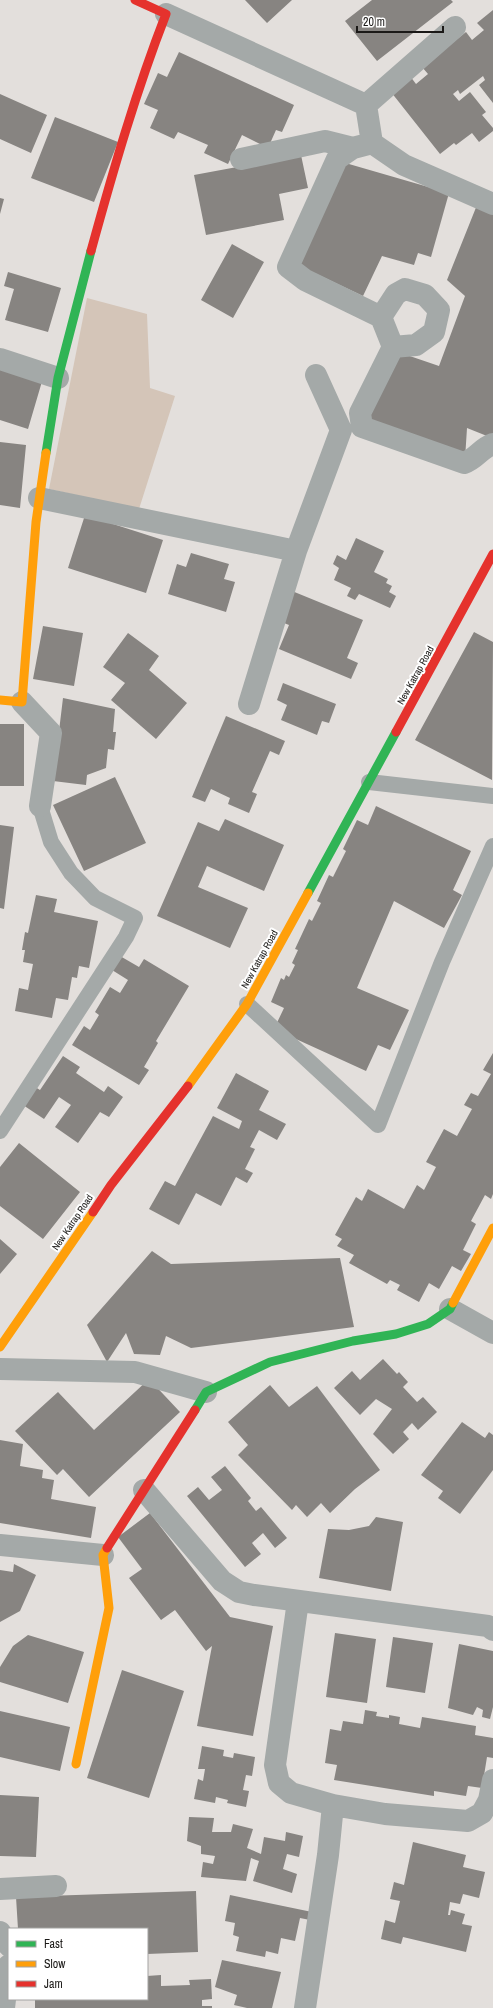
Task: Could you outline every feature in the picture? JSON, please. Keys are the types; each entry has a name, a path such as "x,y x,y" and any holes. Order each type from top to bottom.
{"street":[{"path":"135,0 366,105"},
{"path":"22,702 36,522 58,378 74,312 109,187 150,56 166,14"},
{"path":"363,146 366,105 455,27"},
{"path":"241,159 325,141 363,146 493,204"},
{"path":"363,146 337,159 288,267 305,280 381,317 393,347 360,413 362,426 464,463 471,461 486,446 493,444"},
{"path":"381,317 396,294 405,289 425,295 439,310 434,332 416,345 393,347"},
{"path":"0,359 58,378"},
{"path":"249,704 296,551 341,430 316,375"},
{"path":"39,498 296,551"},
{"name":"New Katrap Road","path":"0,1347 111,1185 178,1100 247,1004 493,554"},
{"path":"0,700 22,702 51,732 40,806"},
{"path":"76,1764 109,1608 103,1555 206,1392 270,1362 353,1341 396,1334 428,1324 450,1309 493,1228"},
{"path":"450,1309 493,1333"},
{"path":"0,1369 135,1372 206,1392"},
{"path":"144,1490 222,1581 239,1592 488,1626 493,1630"},
{"path":"0,1545 103,1555"},
{"path":"298,1601 275,1765 280,1783 291,1793 333,1805 385,1814 468,1821 487,1817 493,1780"},
{"path":"305,2008 328,1855 333,1805"},
{"path":"0,1889 56,1886"},
{"path":"0,1932 8,1944"},
{"path":"4,2008 8,1974"}],"lane":[{"path":"369,782 493,796"},
{"path":"0,1131 126,937 135,918 94,898 71,873 51,842 40,806"},
{"path":"247,1004 378,1125 442,962 493,846"}],"shaded area":[{"path":"87,298 147,314 150,388 175,396 139,509 49,489"}],"building":[{"path":"245,0 292,0 267,23"},
{"path":"372,0 451,0 453,2 377,61 345,21"},
{"path":"493,10 493,103 479,85 485,80 483,76 460,94 458,90 453,94 459,101 470,92 486,112 482,115 493,128 493,131 479,142 472,133 456,145 454,143 440,154 391,92 410,76 416,84 428,74 422,67 466,32 472,40 484,30 477,23"},
{"path":"179,52 294,105 282,132 276,130 268,148 242,135 228,164 204,153 208,145 178,132 174,139 150,128 158,110 144,104 158,73 167,77"},
{"path":"0,94 47,115 31,153 0,139"},
{"path":"55,117 118,142 94,202 31,178"},
{"path":"301,155 308,188 279,194 284,220 206,235 194,175"},
{"path":"342,162 449,193 431,257 418,253 414,265 382,256 363,296 293,263"},
{"path":"0,198 4,199 0,214"},
{"path":"477,205 493,213 493,435 492,438 467,428 465,459 364,422 398,352 439,366 465,296 447,280"},
{"path":"232,244 264,262 233,318 201,300"},
{"path":"8,272 61,288 48,332 5,320 14,289 4,286"},
{"path":"0,365 43,378 28,429 0,420"},
{"path":"0,442 26,445 20,508 0,505"},
{"path":"85,515 163,540 146,593 68,568"},
{"path":"356,538 384,551 374,572 388,579 386,583 392,586 389,592 396,596 390,608 359,594 355,600 347,596 351,588 334,580 339,568 333,564 337,555 346,560"},
{"path":"191,553 229,564 224,579 235,582 226,612 168,594 177,564 186,567"},
{"path":"292,591 363,620 347,658 358,663 351,679 279,649 289,625 279,621"},
{"path":"43,626 83,633 74,686 33,679"},
{"path":"474,632 493,642 492,780 415,740"},
{"path":"128,633 159,656 149,670 187,703 156,739 111,700 125,683 103,667"},
{"path":"283,683 336,704 329,723 322,721 317,735 281,720 287,705 277,700"},
{"path":"63,698 115,709 113,732 116,732 114,750 108,749 106,768 87,775 86,785 53,781"},
{"path":"226,716 285,741 279,755 270,751 252,792 257,794 249,813 228,804 230,798 211,789 205,802 192,797"},
{"path":"0,724 24,724 24,786 0,786"},
{"path":"115,777 146,843 84,871 53,805"},
{"path":"376,806 471,851 453,890 462,895 444,928 394,901 357,988 409,1010 390,1050 378,1045 366,1071 274,1029 284,1008 271,1002 281,978 284,980 286,975 289,977 295,965 292,963 298,950 295,949 309,919 312,921 321,903 317,901 329,875 333,877 346,851 343,849 357,820 368,825"},
{"path":"225,819 284,845 264,891 207,866 198,887 248,908 230,948 157,916 198,822 219,831"},
{"path":"0,825 14,827 4,909 0,908"},
{"path":"36,895 57,899 54,912 98,921 89,968 79,966 77,978 72,977 68,1000 56,998 52,1018 15,1011 19,988 28,990 33,964 23,962 25,950 22,950 25,932 28,933"},
{"path":"120,956 139,967 144,959 189,986 156,1041 158,1043 144,1067 149,1070 139,1085 72,1045 84,1026 90,1030 99,1015 95,1012 110,987 120,993 128,980 112,970"},
{"path":"493,1053 493,1194 491,1199 485,1195 471,1221 476,1224 463,1250 471,1254 461,1271 452,1266 439,1289 429,1283 419,1302 397,1290 400,1285 390,1280 387,1284 349,1263 354,1255 337,1246 342,1239 335,1235 356,1197 362,1201 368,1189 404,1209 417,1185 424,1190 436,1167 426,1162 444,1129 457,1136 472,1109 464,1105 471,1093 478,1096 491,1074 483,1070"},
{"path":"63,1056 80,1067 76,1073 104,1092 108,1086 123,1097 109,1117 100,1112 78,1143 55,1127 71,1105 59,1097 44,1119 20,1103 32,1085 40,1090"},
{"path":"236,1073 269,1091 259,1110 286,1124 277,1140 259,1130 250,1147 255,1149 245,1169 253,1173 247,1183 236,1177 221,1206 196,1193 179,1225 149,1209 165,1181 175,1186 213,1116 239,1129 242,1121 217,1108"},
{"path":"19,1143 80,1192 43,1239 0,1206 0,1167"},
{"path":"0,1239 17,1254 0,1274"},
{"path":"152,1251 171,1264 340,1258 354,1327 191,1348 166,1336 160,1355 134,1354 126,1333 107,1362 87,1325"},
{"path":"383,1359 397,1374 399,1372 408,1382 403,1387 417,1402 423,1397 437,1412 418,1430 412,1423 403,1432 409,1439 393,1454 373,1434 392,1409 376,1399 360,1415 334,1388 352,1371 360,1380"},
{"path":"149,1379 180,1412 89,1497 63,1469 57,1475 15,1431 58,1392 94,1430"},
{"path":"270,1385 289,1407 317,1386 380,1470 355,1489 330,1513 321,1503 307,1517 296,1505 292,1510 238,1455 248,1445 228,1422"},
{"path":"462,1422 485,1438 489,1432 493,1435 493,1470 460,1514 438,1498 443,1491 421,1475"},
{"path":"0,1440 23,1444 20,1466 43,1470 42,1478 54,1480 51,1499 96,1507 91,1538 0,1523"},
{"path":"225,1466 251,1498 248,1501 256,1511 261,1507 287,1538 275,1548 263,1533 252,1543 261,1554 245,1567 187,1496 198,1487 209,1500 222,1490 211,1477"},
{"path":"150,1513 230,1617 273,1626 253,1736 197,1726 212,1646 206,1651 175,1610 161,1620 129,1578 142,1569 118,1537"},
{"path":"376,1517 403,1522 391,1591 319,1578 328,1529 349,1530 369,1526"},
{"path":"14,1564 36,1575 20,1611 0,1622 0,1570 13,1572"},
{"path":"335,1633 376,1639 367,1703 326,1697"},
{"path":"28,1635 84,1652 68,1703 0,1682 0,1667 13,1646"},
{"path":"393,1637 433,1643 425,1693 386,1687"},
{"path":"459,1644 493,1651 493,1707 490,1719 482,1717 483,1710 477,1707 473,1715 448,1708"},
{"path":"122,1670 184,1691 149,1798 87,1778"},
{"path":"365,1710 377,1712 376,1716 389,1718 389,1715 400,1717 399,1724 420,1728 422,1717 476,1726 475,1735 493,1738 493,1758 487,1757 482,1788 468,1786 466,1796 434,1791 434,1796 334,1780 337,1765 325,1763 330,1729 341,1731 343,1721 363,1724"},
{"path":"0,1711 70,1727 60,1771 0,1757"},
{"path":"202,1746 224,1750 223,1756 233,1758 234,1753 255,1757 252,1776 246,1775 243,1790 249,1791 246,1807 227,1803 228,1800 216,1797 215,1803 194,1799 198,1779 203,1781 205,1769 198,1769"},
{"path":"0,1795 39,1797 36,1857 0,1856"},
{"path":"189,1817 214,1818 212,1832 231,1832 233,1824 253,1829 247,1848 261,1854 264,1837 285,1841 286,1832 303,1836 299,1857 287,1854 283,1869 297,1874 292,1893 253,1881 259,1861 251,1858 246,1881 201,1877 203,1862 213,1864 215,1856 201,1854 201,1846 187,1841"},
{"path":"413,1842 466,1855 463,1867 485,1872 479,1898 463,1894 460,1904 450,1902 448,1915 450,1915 451,1910 465,1914 462,1924 472,1926 466,1952 403,1937 401,1944 381,1939 385,1920 395,1923 400,1901 390,1899 394,1882 404,1885"},
{"path":"196,1891 198,1952 148,1954 148,1928 18,1928 16,1897"},
{"path":"230,1895 312,1912 310,1920 300,1918 295,1941 281,1938 278,1954 266,1951 265,1957 236,1951 239,1937 233,1935 235,1923 225,1921"},
{"path":"222,1960 281,1972 272,2008 247,2008 234,2005 237,1995 215,1987"},
{"path":"161,1975 161,1986 190,1985 189,1980 211,1979 212,1999 202,2000 202,2006 212,2006 212,2008 35,2008 35,2000 148,2000 148,1976"}],"traffic: fast":[{"path":"46,453 58,378 91,251"},
{"path":"308,893 396,732"},
{"path":"195,1410 206,1392 270,1362 353,1341 396,1334 428,1324 450,1309 453,1303"}],"traffic: slow":[{"path":"0,700 22,702 36,522 46,453"},
{"path":"188,1086 247,1004 308,893"},
{"path":"0,1347 93,1212"},
{"path":"453,1303 493,1228"},
{"path":"76,1764 109,1608 103,1555 107,1548"}],"traffic: jam":[{"path":"91,251 126,131 166,14 135,0"},
{"path":"396,732 493,554"},
{"path":"93,1212 111,1185 188,1086"},
{"path":"107,1548 195,1410"}]}
